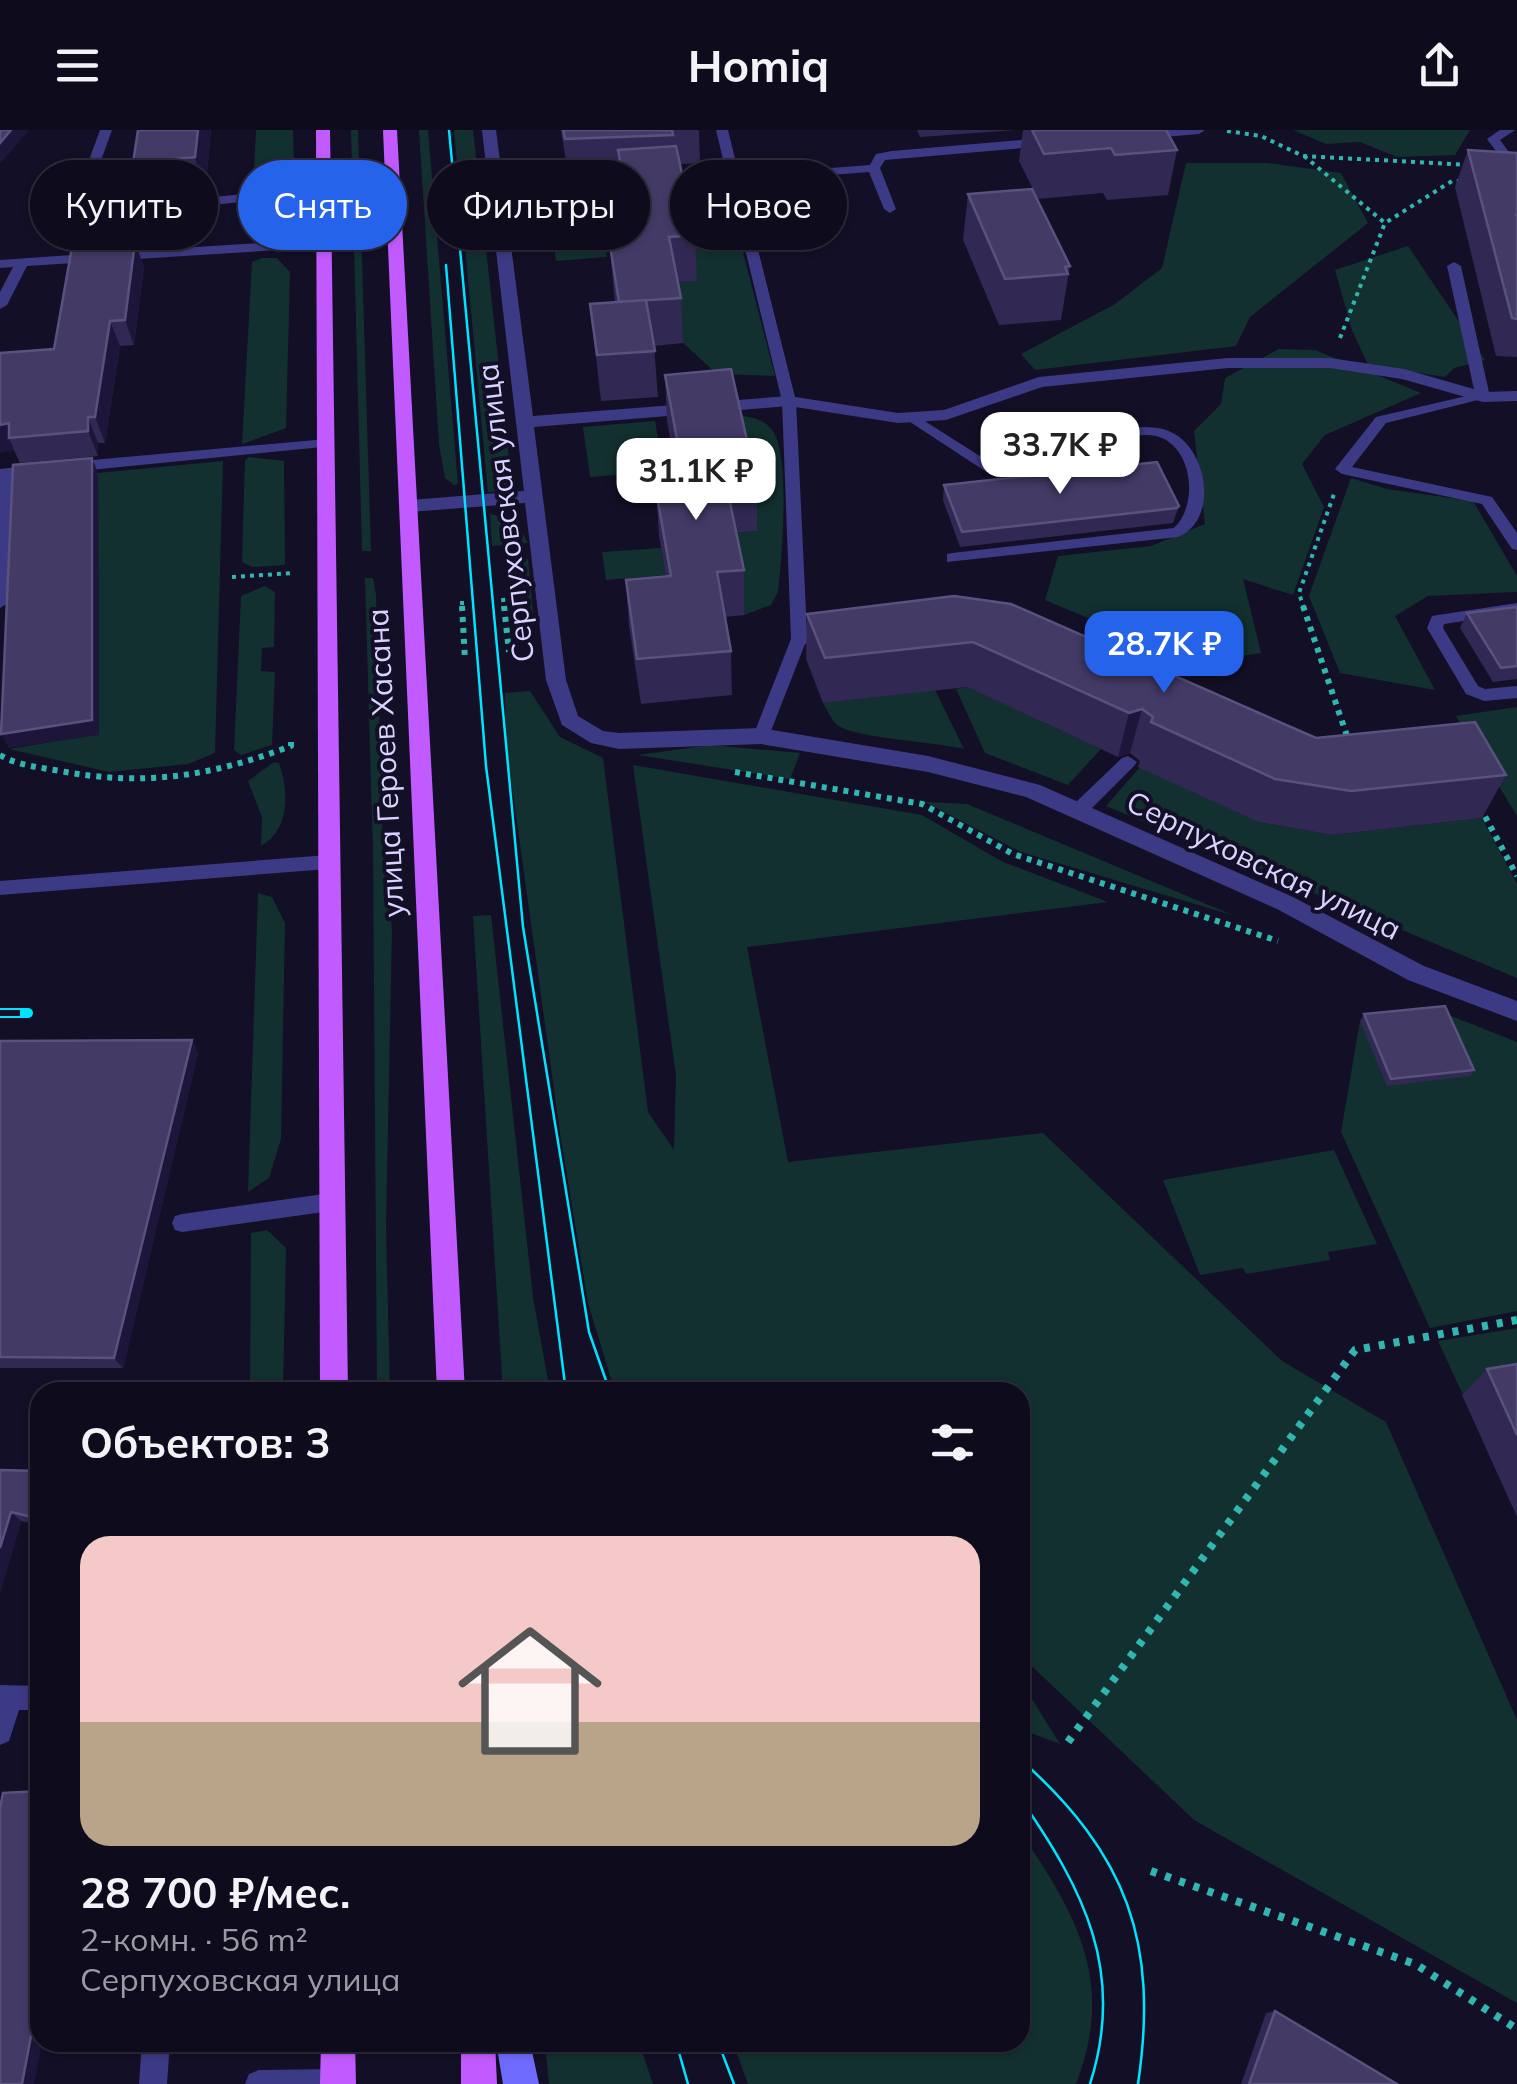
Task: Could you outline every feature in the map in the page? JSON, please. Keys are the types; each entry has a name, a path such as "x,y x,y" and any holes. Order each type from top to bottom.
{"main road":[{"name":"улица Героев Хасана","path":"322,160 323,130"},
{"name":"улица Героев Хасана","path":"390,130 452,1382"},
{"name":"улица Героев Хасана","path":"326,250 334,1382"},
{"path":"338,2052 338,2084"},
{"path":"478,2052 479,2084"},
{"path":"515,2052 521,2084"}],"street":[{"name":"Серпуховская улица","path":"489,130 493,160"},
{"name":"Серпуховская улица","path":"504,250 556,680 564,710 577,728 619,741 761,736 982,776 1080,809 1285,903 1398,965 1517,1011"},
{"path":"525,422 788,401 912,418 946,415 1039,382 1094,373 1228,363 1330,363 1404,374 1483,397 1517,396"},
{"path":"410,506 534,496"}],"lane":[{"path":"95,160 106,130"},
{"path":"722,130 730,160"},
{"path":"1122,136 1199,130"},
{"path":"1508,130 1493,139 1514,169"},
{"path":"890,209 874,168 880,157 1065,141"},
{"path":"847,170 874,168"},
{"path":"0,264 238,249"},
{"path":"78,250 79,258"},
{"path":"752,250 788,401 799,639 761,736"},
{"path":"0,305 22,263"},
{"path":"1454,266 1483,397 1382,420 1342,469 1487,500 1517,545"},
{"path":"912,418 982,465 1002,472 1099,461 1103,457 1101,438 1162,431 1178,441 1199,486 1188,522 1178,532 952,558"},
{"path":"0,602 4,473 326,443"},
{"path":"1494,510 1517,507"},
{"path":"1517,608 1452,616 1438,620 1434,628 1472,690 1484,694 1517,692"},
{"path":"799,639 853,635"},
{"path":"1080,809 1128,762"},
{"path":"0,888 328,862"},
{"path":"182,1223 331,1202"},
{"path":"0,1732 5,1698"},
{"path":"153,2084 155,2052"},
{"path":"259,2084 338,2084"}],"path":[{"path":"1218,130 1261,136 1303,156 1385,223"},
{"path":"1303,156 1514,169"},
{"path":"1330,363 1385,223 1452,181 1468,182"},
{"path":"1342,469 1299,592 1356,760"},
{"path":"232,578 294,572 294,591"},
{"path":"503,598 509,652"},
{"path":"462,601 465,660"},
{"path":"0,755 16,764 114,783 151,784 233,770 290,746 291,726"},
{"path":"732,772 922,804 1013,854 1280,942"},
{"path":"1478,805 1517,876"},
{"path":"1068,1742 1355,1350 1517,1320"},
{"path":"1151,1871 1414,1964 1517,2028"}],"green space":[{"path":"256,130 293,130 294,160 254,160"},
{"path":"351,130 358,130 359,160 352,160"},
{"path":"419,130 428,130 427,250 438,250 458,484 445,478 439,444"},
{"path":"454,130 473,130 476,160 457,160"},
{"path":"1293,130 1470,130 1455,155 1397,157 1360,142 1326,144"},
{"path":"1186,163 1268,163 1341,173 1368,223 1250,317 1236,346 1035,370 1021,354 1115,304 1162,268"},
{"path":"1408,246 1485,360 1454,368 1445,377 1368,365 1352,330 1335,270"},
{"path":"354,250 362,250 371,551 362,551"},
{"path":"465,250 486,250 511,477 502,488 488,492"},
{"path":"554,250 606,250 607,257 556,261"},
{"path":"690,250 742,250 775,376 717,374 683,343 672,283 697,280"},
{"path":"277,258 290,272 286,428 242,444 252,262"},
{"path":"1279,349 1315,350 1421,393 1325,435 1302,464 1324,507 1293,595 1243,579 1261,653 1195,663 1045,600 1058,556 1151,546 1205,524 1194,431 1221,404 1225,378"},
{"path":"732,415 756,419 771,428 782,465 783,534 778,592 771,605 744,615 728,534 756,531"},
{"path":"655,421 664,471 590,477 583,427"},
{"path":"249,457 284,461 285,565 252,567 242,562 245,460"},
{"path":"223,461 215,753 188,764 109,772 9,749 99,734 98,473"},
{"path":"1351,478 1387,489 1473,501 1517,576 1517,592 1428,596 1395,616 1435,690 1340,673 1309,596"},
{"path":"490,514 515,519 528,543 492,546"},
{"path":"661,548 666,575 606,580 602,552"},
{"path":"528,559 533,613 516,614 512,561"},
{"path":"365,578 373,578 376,595 383,849 392,929 386,1227 390,1382 377,1382 373,852"},
{"path":"265,586 275,592 274,647 262,648 261,671 275,672 272,745 241,755 234,750 241,596"},
{"path":"967,687 1101,749 1068,785 985,753 956,689"},
{"path":"935,690 964,749 844,729 834,722 823,703"},
{"path":"530,691 560,737 603,758 648,1112 674,1150 676,1076 633,765 922,815 1001,861 1108,902 747,947 788,1162 1043,1133 1282,1361 1386,1422 1517,1720 1517,2003 1194,1820 1030,1664 1030,1382 612,1382 588,1303 560,1133 506,743 505,693"},
{"path":"1517,707 1517,816 1456,716"},
{"path":"711,745 800,753 790,779 638,755"},
{"path":"274,762 279,763 282,774 285,809 277,830 261,846 262,817 248,781"},
{"path":"1140,767 1258,822 1332,835 1482,818 1517,884 1517,978 1106,806"},
{"path":"925,802 967,804 1235,916 1021,852"},
{"path":"258,893 272,897 285,923 281,1139 269,1178 248,1192"},
{"path":"491,915 533,1297 548,1382 502,1382 473,916"},
{"path":"1441,1012 1517,1042 1517,1311 1430,1328 1341,1132 1360,1021"},
{"path":"1334,1150 1377,1244 1328,1252 1330,1260 1246,1274 1243,1268 1200,1275 1163,1180"},
{"path":"267,1230 286,1248 283,1382 250,1382 251,1233"},
{"path":"1517,1328 1517,1385 1463,1395 1438,1341"},
{"path":"1030,1696 1060,1744 1030,1733"},
{"path":"1030,1847 1073,1921 1091,1980 1087,2047 1076,2084 748,2084 736,2052 1030,2052"},
{"path":"546,2052 642,2052 653,2084 549,2084"}],"building":[{"path":"0,130 11,130 0,143"},
{"path":"138,130 198,130 195,157 133,160"},
{"path":"563,130 672,130 673,135 565,139"},
{"path":"1032,130 1166,130 1177,150 1115,155 1111,148 1044,154"},
{"path":"676,146 679,160 670,160 669,237 681,298 619,302 611,250 650,250 650,160 620,160 618,150"},
{"path":"1468,150 1517,153 1517,319 1512,318"},
{"path":"1032,189 1070,266 1065,267 1068,274 1005,279 968,194"},
{"path":"71,250 134,250 125,320 110,321 95,417 88,417 88,431 9,438 9,423 0,425 0,353 54,349"},
{"path":"646,300 655,351 597,355 590,304"},
{"path":"731,369 757,485 727,488 744,570 717,572 731,651 637,659 626,580 671,576 656,490 686,487 665,375"},
{"path":"92,458 92,720 1,734 13,465"},
{"path":"1157,462 1177,508 962,532 944,485"},
{"path":"954,596 1011,604 1316,738 1475,722 1506,775 1351,791 1275,779 1151,722 1153,717 1142,709 1129,713 973,642 825,658 807,614"},
{"path":"1517,607 1517,666 1501,668 1467,613"},
{"path":"1445,1006 1474,1070 1391,1079 1364,1014"},
{"path":"192,1040 114,1358 0,1357 0,1041"},
{"path":"1517,1364 1517,1435 1487,1369"},
{"path":"0,1470 30,1471 30,1517 11,1512 0,1548"},
{"path":"30,1792 30,2041 22,2084 0,2084 3,1793"},
{"path":"1275,2011 1397,2084 1249,2084"}],"tram line":[{"path":"449,130 523,927 589,1332 606,1382"},
{"path":"446,265 486,766 565,1382"},
{"path":"1030,1768 1087,1830 1110,1866 1127,1904 1138,1944 1143,1987 1138,2084"},
{"path":"1030,1813 1080,1899 1101,1969 1100,2043 1090,2084"},
{"path":"679,2052 688,2084"},
{"path":"722,2052 734,2084"}],"railway":[{"path":"0,1013 28,1013"}]}
